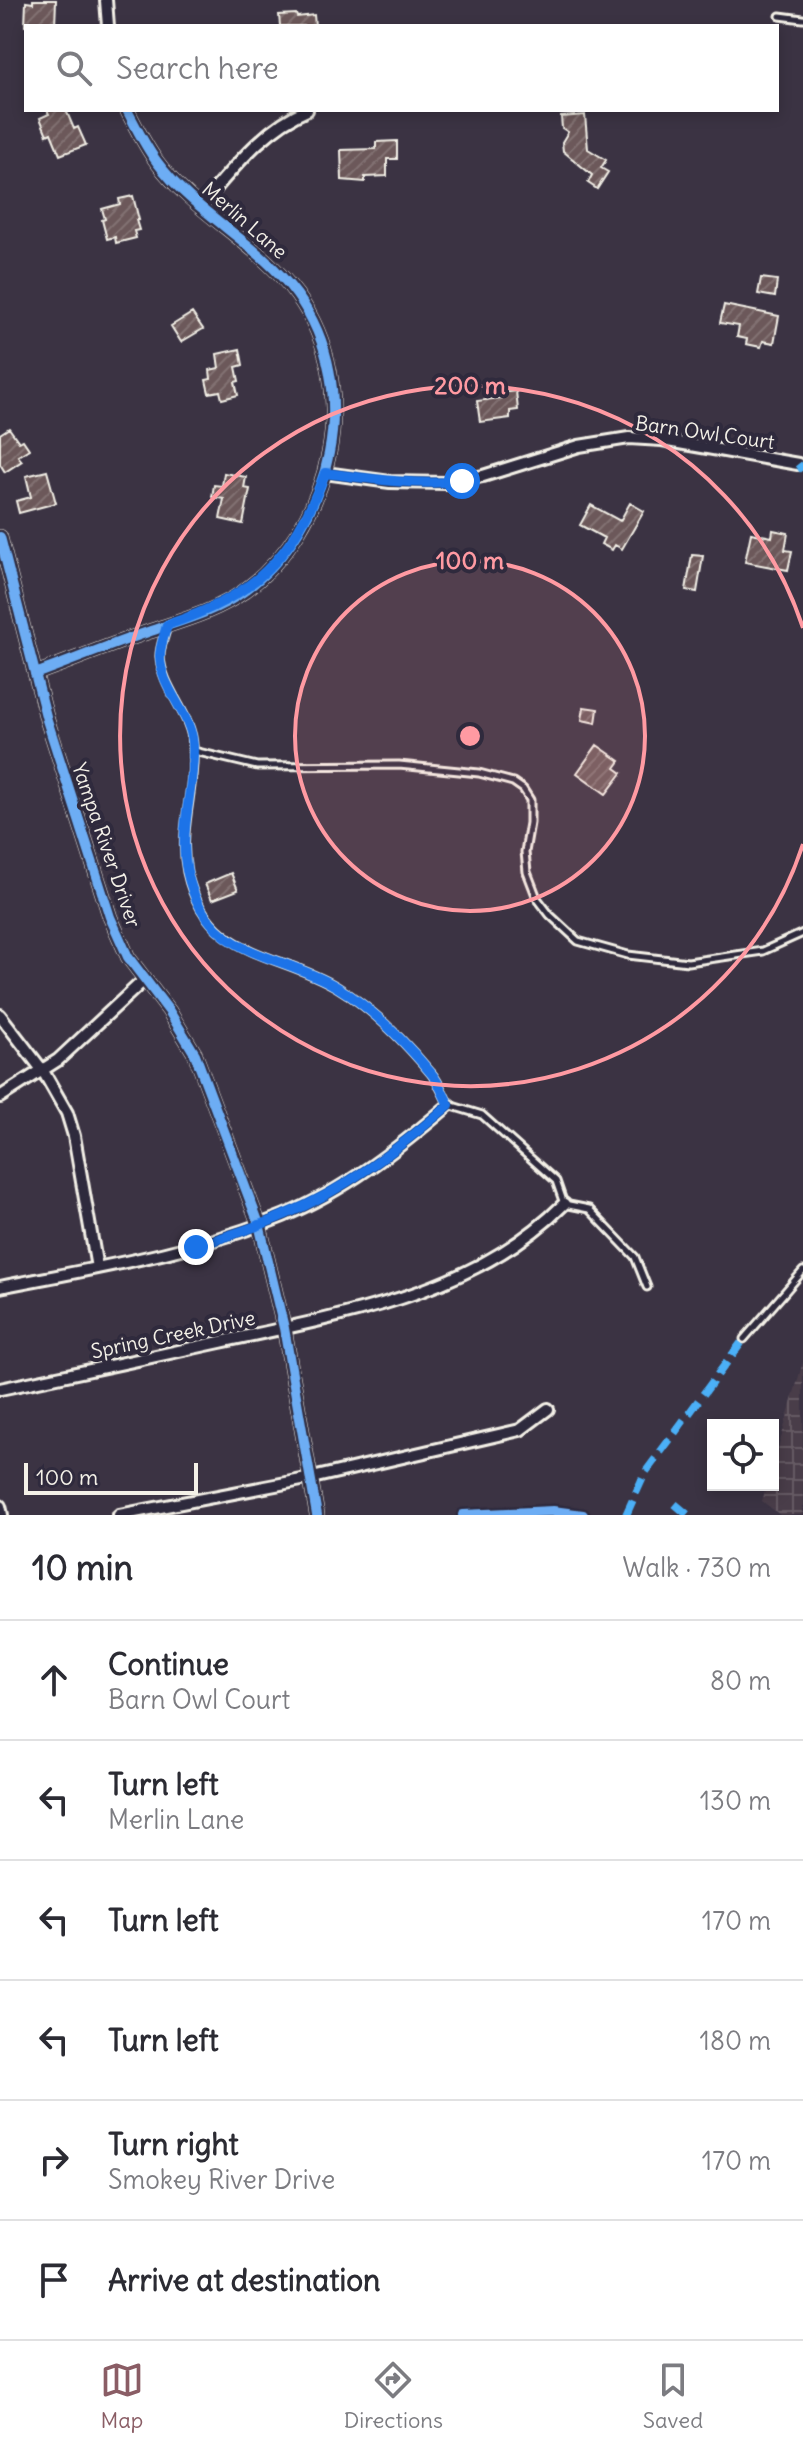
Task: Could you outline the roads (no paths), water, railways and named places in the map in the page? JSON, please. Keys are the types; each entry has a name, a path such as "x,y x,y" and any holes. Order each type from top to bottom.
{"street":[{"path":"106,0 108,24"},
{"name":"Merlin Lane","path":"35,674 223,604 242,592 268,570 306,520 325,473 333,426 325,357 315,327 296,294 277,272 200,206 157,163 128,112"},
{"path":"200,206 259,143 281,124 303,112"},
{"name":"Barn Owl Court","path":"325,473 390,482 447,483 483,476 579,446 629,438 662,440 798,464"},
{"name":"Yampa River Driver","path":"0,537 47,720 110,917 128,957 191,1044 259,1224 284,1328 317,1515"},
{"path":"0,1097 43,1071 144,980"},
{"path":"0,1015 43,1071 67,1113 74,1136 97,1268"},
{"path":"0,1287 196,1247 284,1216 367,1169 449,1105"},
{"name":"Spring Creek Drive","path":"0,1389 379,1306 454,1277 508,1249 542,1226 564,1204"},
{"path":"119,1515 312,1478 520,1430 548,1409"},
{"path":"0,1506 2,1515"}],"lane":[{"path":"780,16 803,19"},
{"path":"167,625 160,655 166,679 193,738 194,751 195,767 184,829 184,856 193,894 205,916 224,937 246,950 337,987 369,1012 433,1075 449,1105 482,1115 556,1181 564,1204 589,1209 635,1257 647,1287"},
{"path":"194,751 257,766 399,765 479,773 513,782 523,789 530,800 525,852 527,872 537,898 578,941 628,955 688,962 763,951 803,933"},
{"path":"744,1339 803,1271"}]}
